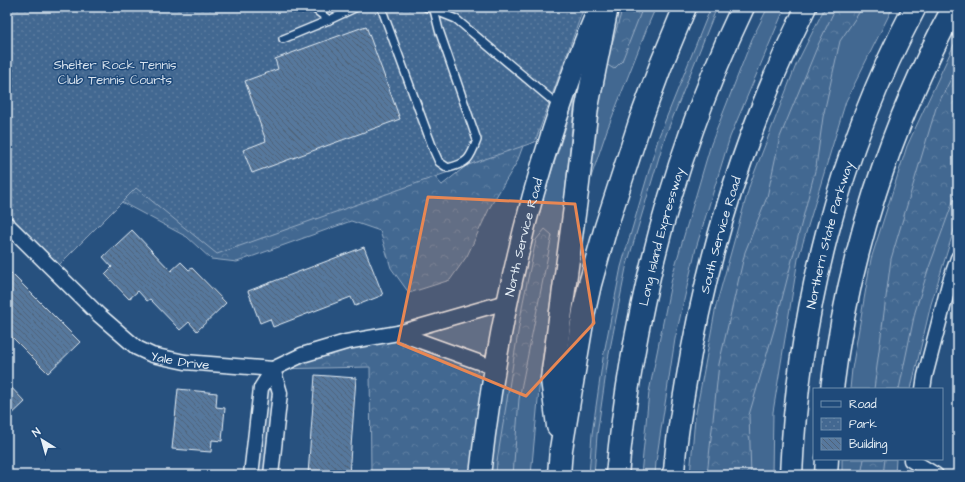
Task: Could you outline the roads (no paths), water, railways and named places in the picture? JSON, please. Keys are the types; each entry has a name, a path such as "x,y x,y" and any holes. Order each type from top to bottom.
{"highway":[{"path":"561,449 552,379 587,107 607,7"},
{"path":"559,475 561,449 584,311 606,227 656,78 685,7"},
{"name":"Long Island Expressway","path":"617,475 632,356 642,306 663,223 688,140 722,53 743,7"},
{"name":"Northern State Parkway","path":"791,475 793,430 799,372 808,314 822,249 838,193 865,117 886,64 915,7"},
{"path":"832,388 850,286 862,236 876,188 909,101 933,48 954,7"},
{"path":"826,475 827,460"}],"main road":[{"name":"North Service Road","path":"480,475 486,418 506,302 533,193 560,107 599,7"},
{"name":"South Service Road","path":"674,474 691,353 723,222 740,167 759,114 781,60 806,7"}],"street":[{"name":"Yale Drive","path":"7,224 100,315 138,348 152,355 185,362 273,369"},
{"path":"923,388 947,292 958,258"},
{"path":"251,475 262,388 273,369 302,355 346,342 398,333 506,302"},
{"path":"398,333 495,368"},
{"path":"271,475 280,393 273,369"},
{"path":"911,460 936,475"}],"lane":[{"path":"312,7 329,20"},
{"path":"283,39 357,7"},
{"path":"381,7 434,151 439,162 448,168 460,165 472,156 477,140 439,30 436,9"},
{"path":"426,7 436,9 456,19 560,107"}],"park label":[{"name":"Shelter Rock Tennis Club Tennis Courts","path":"115,72"}]}
